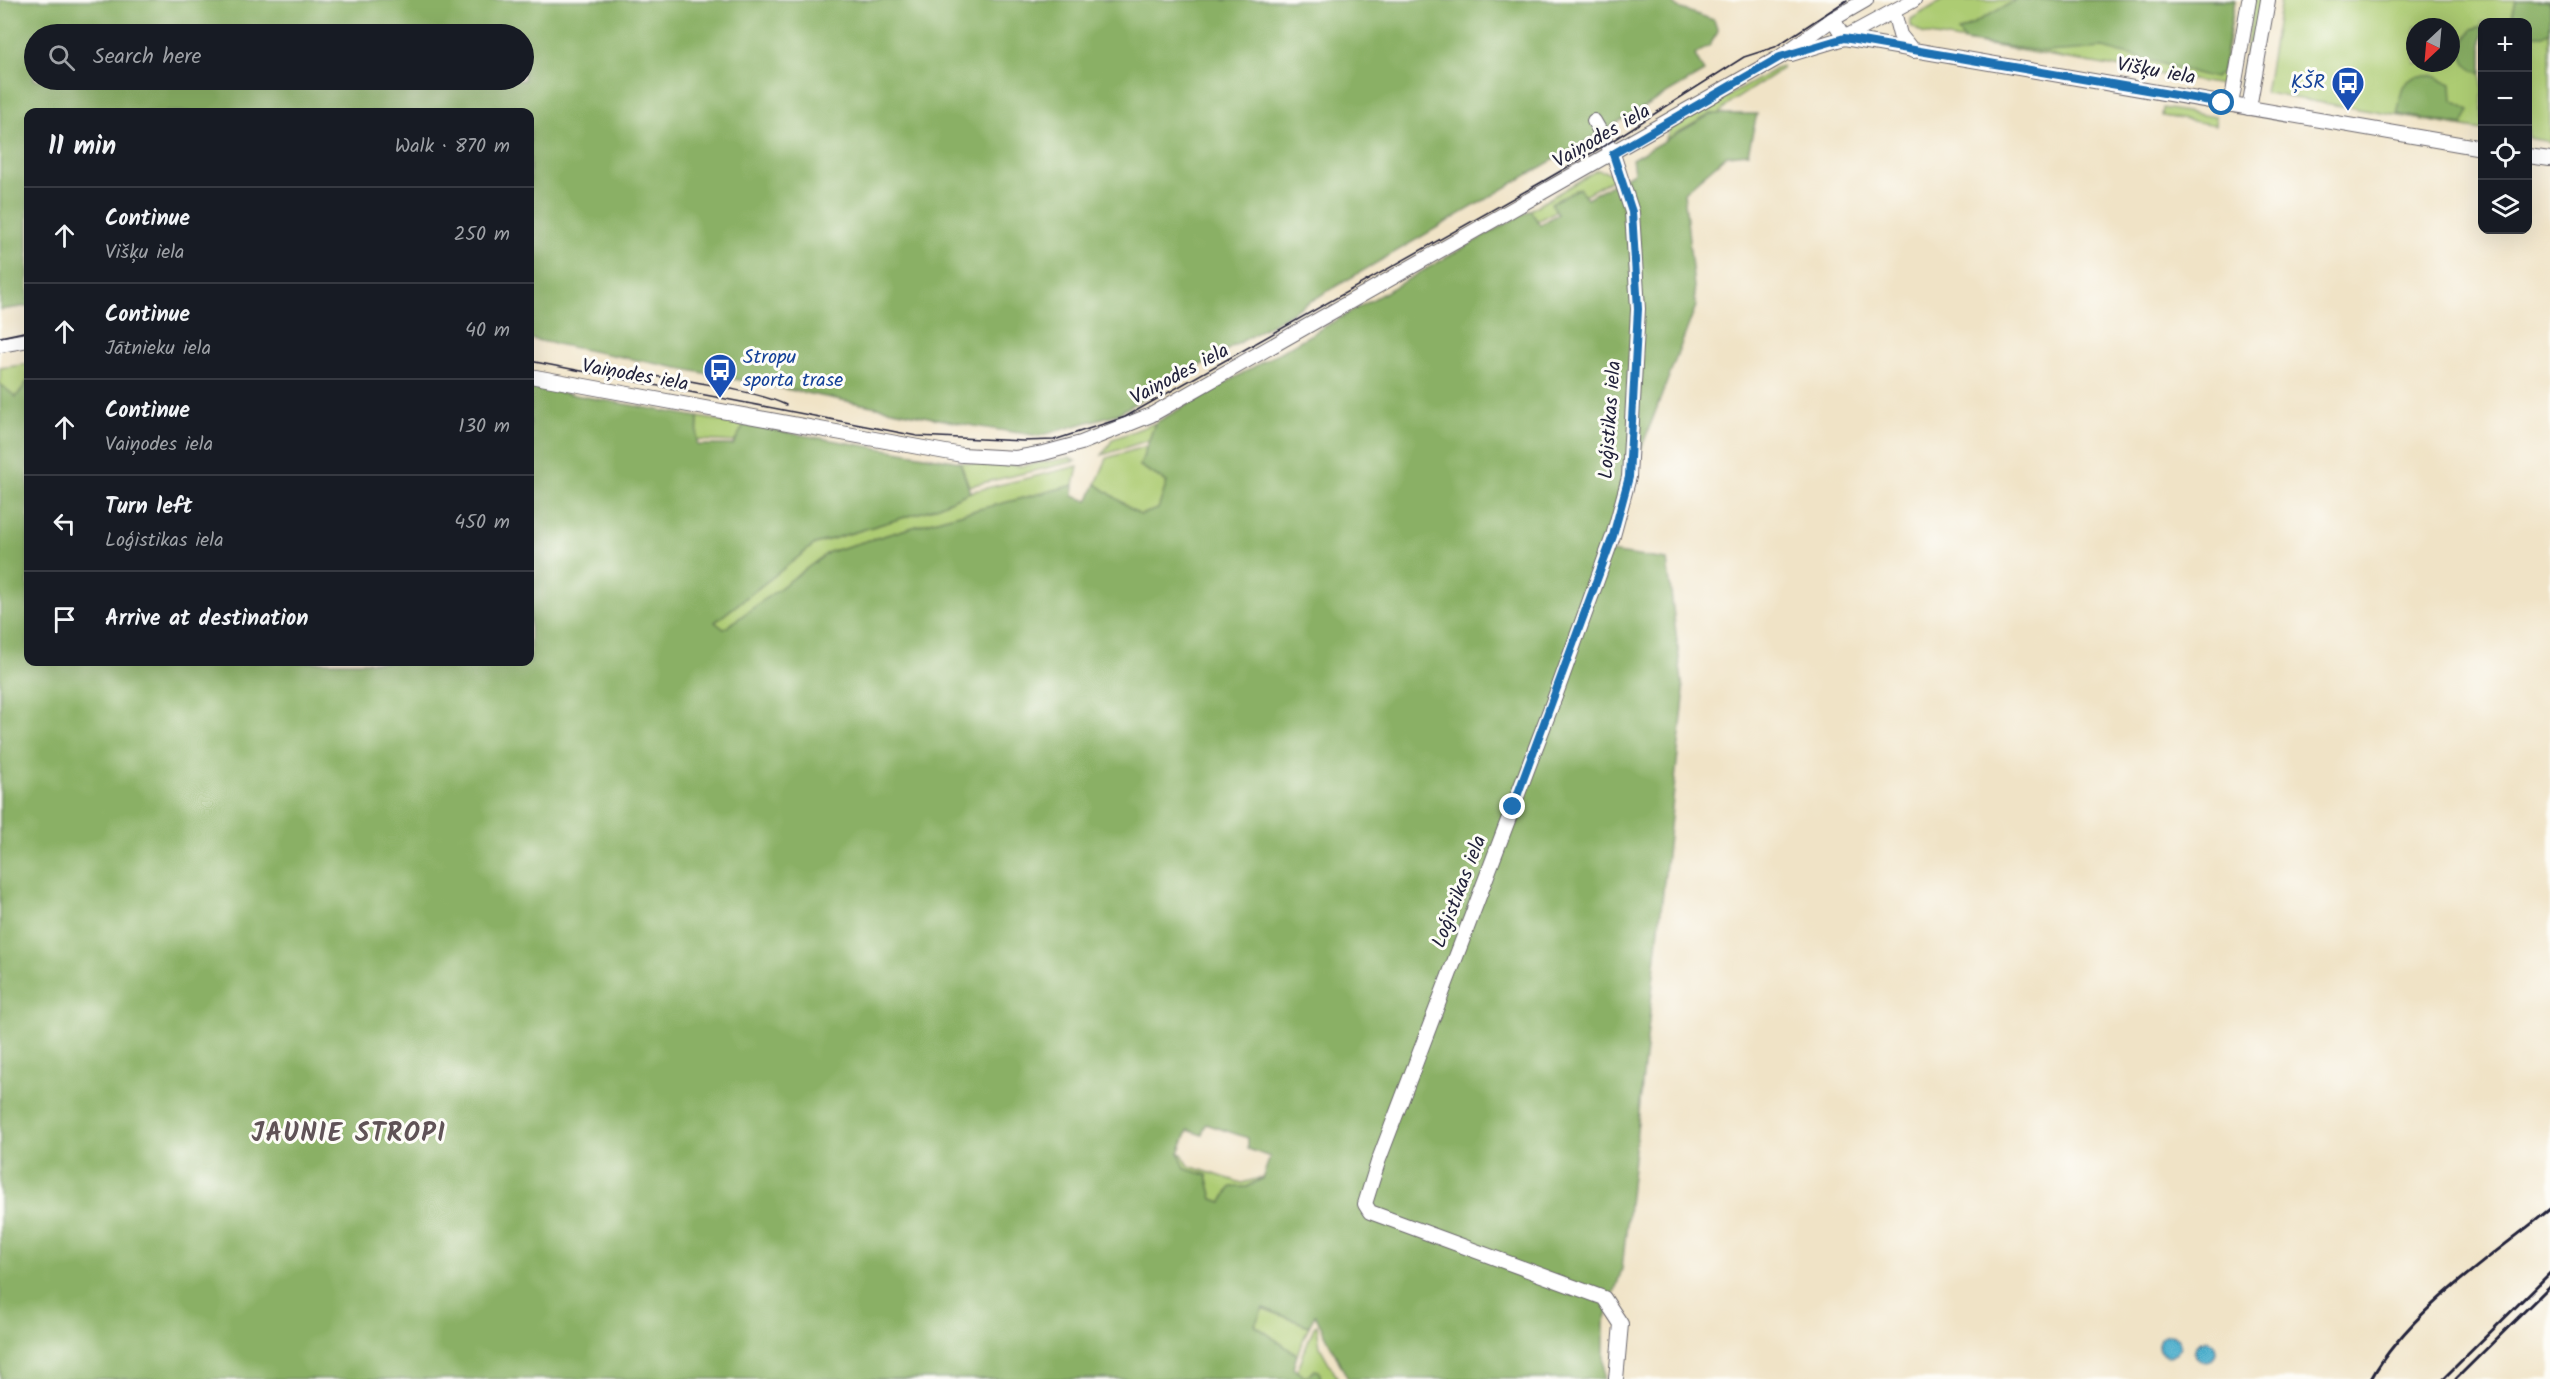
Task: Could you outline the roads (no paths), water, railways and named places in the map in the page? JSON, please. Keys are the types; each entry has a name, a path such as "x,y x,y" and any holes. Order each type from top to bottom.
{"street":[{"path":"1780,57 1833,19 1866,0"},
{"path":"1780,57 1844,38 1914,0"},
{"path":"2231,105 2249,0"},
{"path":"2249,108 2268,0"},
{"path":"1894,12 1900,35 1913,51"},
{"path":"1833,19 1844,38"},
{"name":"Višķu iela","path":"1844,38 2478,147"},
{"name":"Vaiņodes iela","path":"534,377 924,450 993,458 1016,458 1044,453 1081,443 1151,415 1780,57"},
{"name":"Loģistikas iela","path":"1594,121 1613,154 1632,212 1638,309 1629,477 1613,536 1585,615 1378,1162 1365,1204 1370,1212 1604,1298 1621,1324 1616,1379"},
{"path":"2532,157 2550,159"},
{"path":"0,345 24,341"}],"water":[{"path":"2165,1334 2173,1334 2180,1341 2180,1349 2173,1356 2165,1356 2158,1349 2158,1341"},
{"path":"2201,1340 2209,1340 2216,1347 2216,1355 2209,1362 2201,1362 2194,1355 2194,1347"}],"tram line":[{"path":"534,362 917,436 1023,441 1054,440 1125,417 1540,183 1607,144 1744,57 1775,47 1847,0"},
{"path":"0,337 24,332"},
{"path":"634,376 711,385 786,405"}],"railway":[{"path":"2371,1379 2387,1354 2429,1308 2477,1266 2550,1209"},
{"path":"2443,1379 2550,1273"},
{"path":"2456,1379 2550,1286"}],"place":[{"name":"ĶŠR","path":"2348,112"},
{"name":"Stropu sporta trase","path":"720,399"}],"district":[{"name":"JAUNIE STROPI","path":"349,1134"}]}
